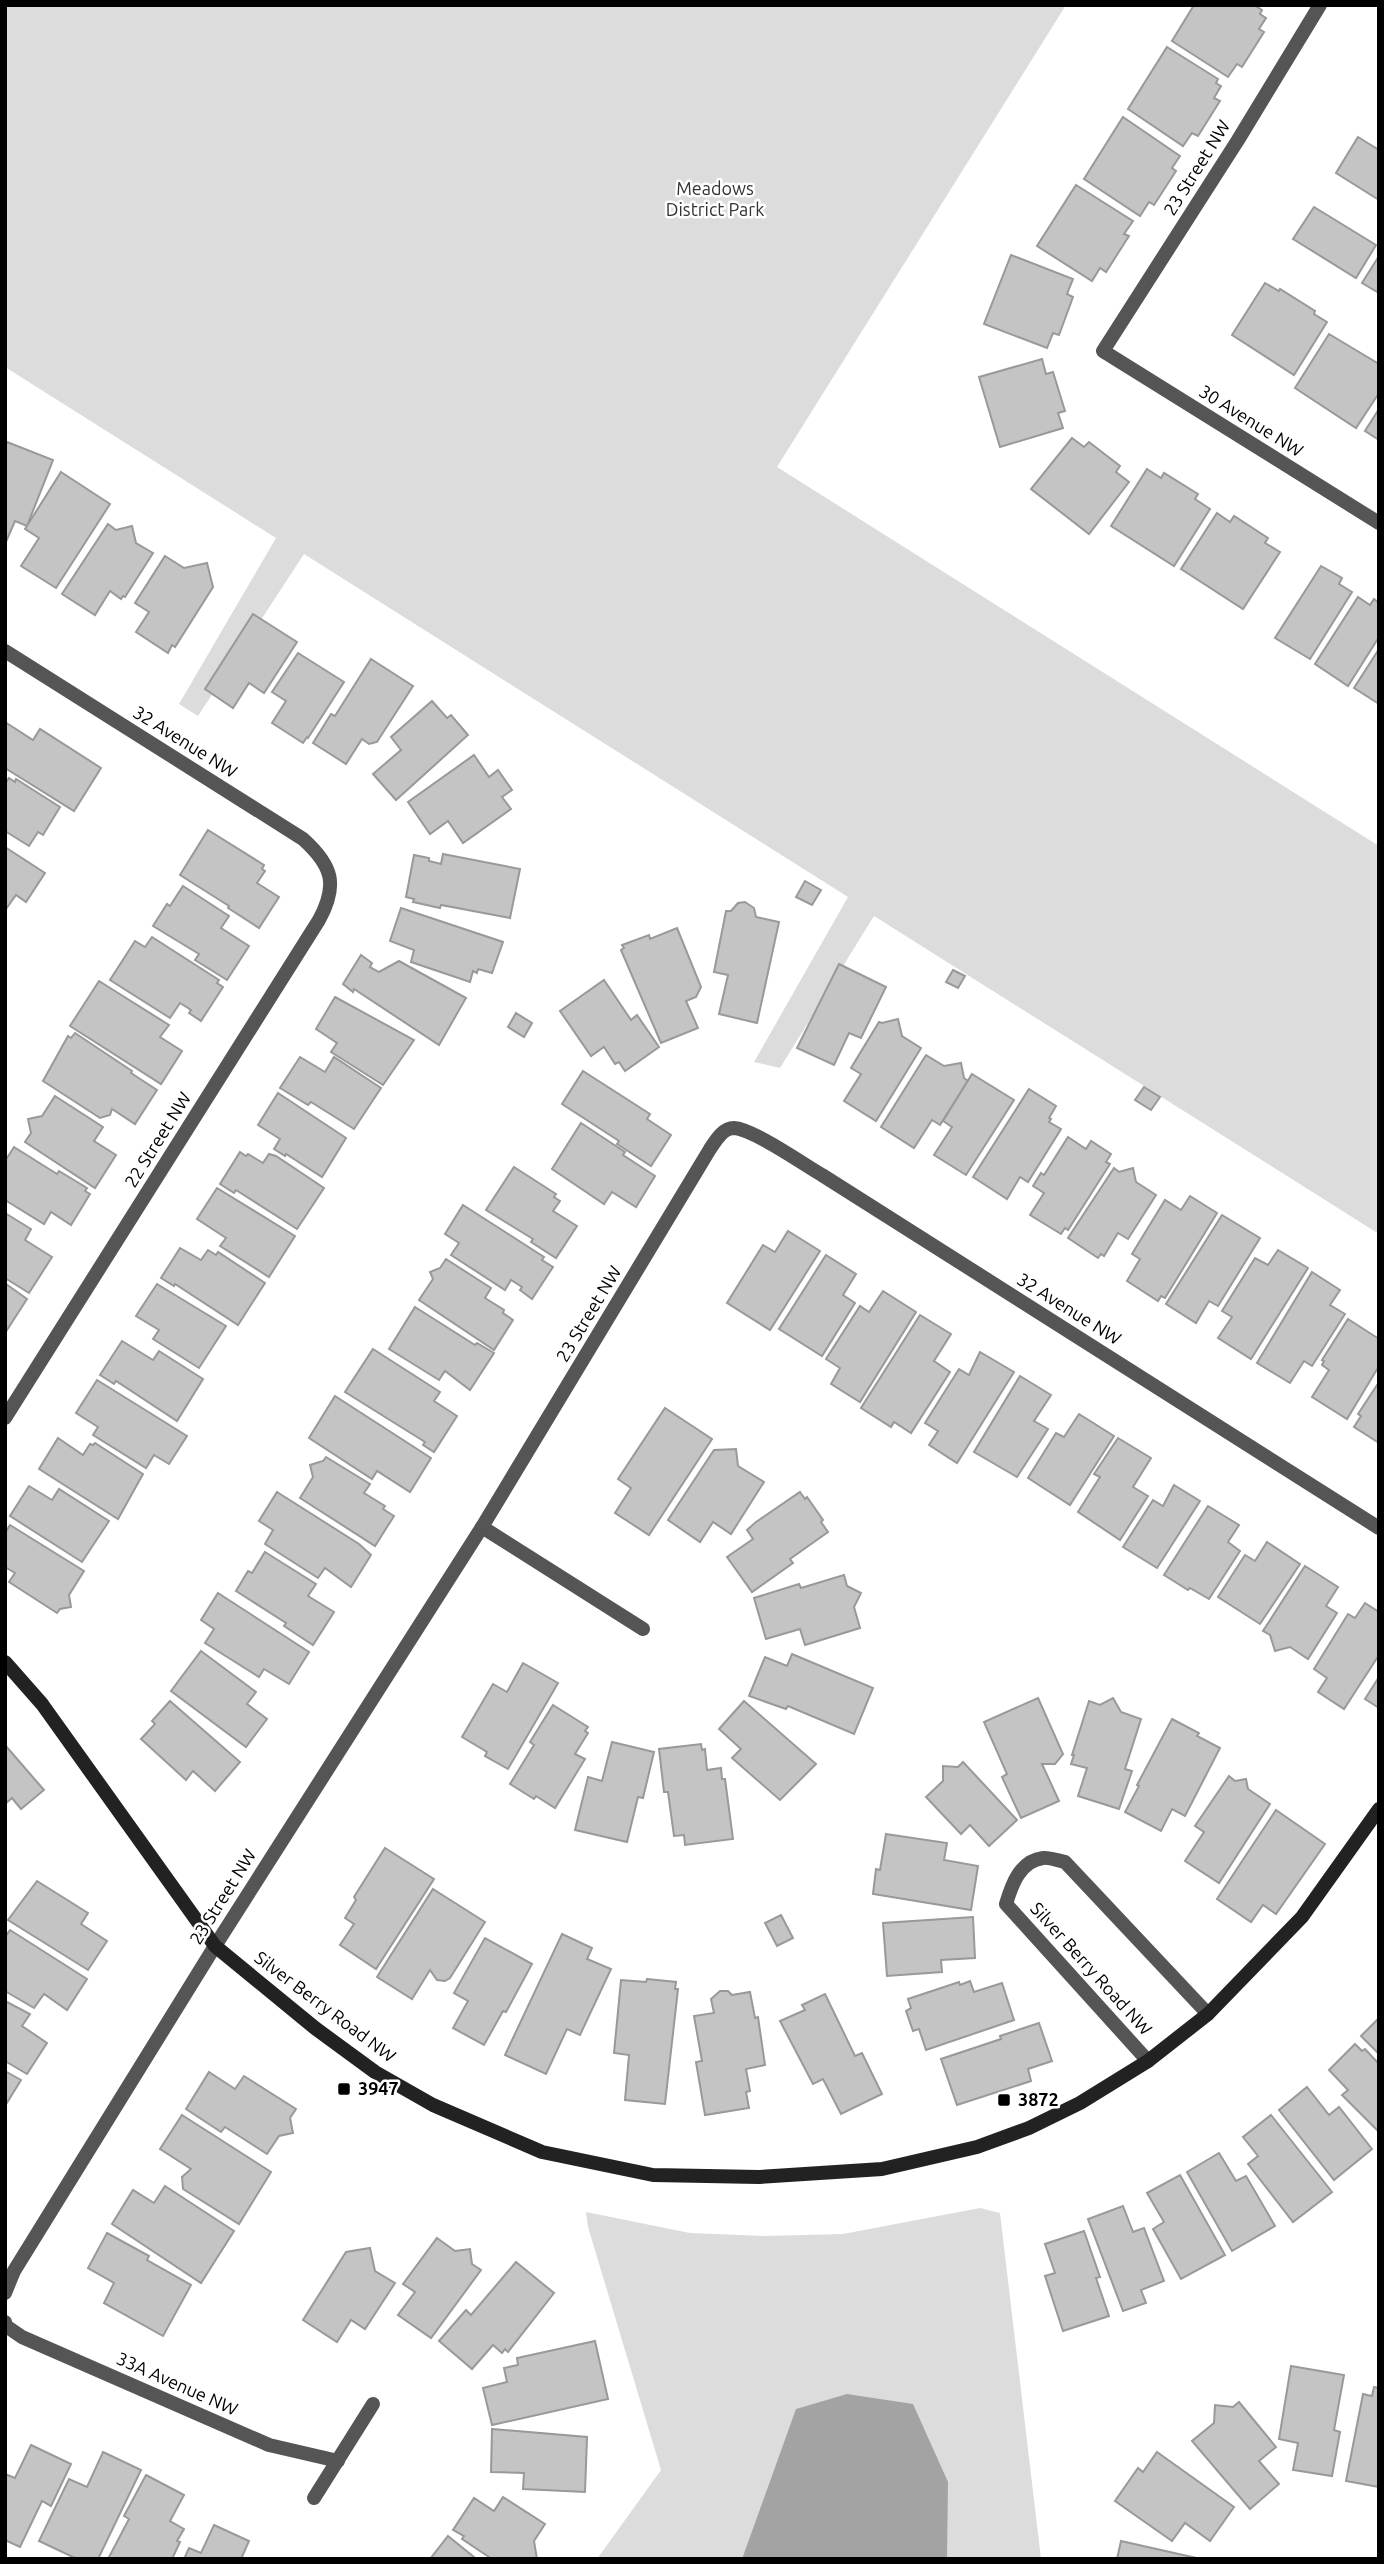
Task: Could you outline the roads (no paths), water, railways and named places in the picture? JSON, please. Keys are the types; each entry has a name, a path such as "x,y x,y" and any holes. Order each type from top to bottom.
{"street":[{"name":"23 Street NW","path":"1103,351 1238,141 1320,5"},
{"name":"30 Avenue NW","path":"1103,351 1379,523"},
{"name":"32 Avenue NW","path":"5,651 303,839 319,853 330,878"},
{"name":"22 Street NW","path":"5,1418 318,920 328,903 330,878"},
{"name":"23 Street NW","path":"5,2292 14,2271 215,1946 482,1527 716,1140 724,1132 735,1128"},
{"name":"32 Avenue NW","path":"735,1128 760,1139 822,1175 1379,1528"},
{"path":"482,1527 643,1629"},
{"name":"Silver Berry Road NW","path":"5,1662 42,1704 215,1946 325,2035 375,2072 433,2105 542,2152 653,2175 759,2177 882,2169 977,2147 1029,2129 1080,2103 1148,2061 1208,2014 1302,1917 1379,1809"},
{"name":"Silver Berry Road NW","path":"1148,2061 1006,1904 1011,1888 1023,1867 1043,1858 1066,1861 1208,2014"},
{"name":"33A Avenue NW","path":"6,2324 22,2337 269,2445 338,2461"},
{"path":"314,2498 373,2404"}],"place":[{"name":"3947","path":"344,2089"},
{"name":"3872","path":"1004,2100"}],"park label":[{"name":"Meadows District Park","path":"715,199"}]}
